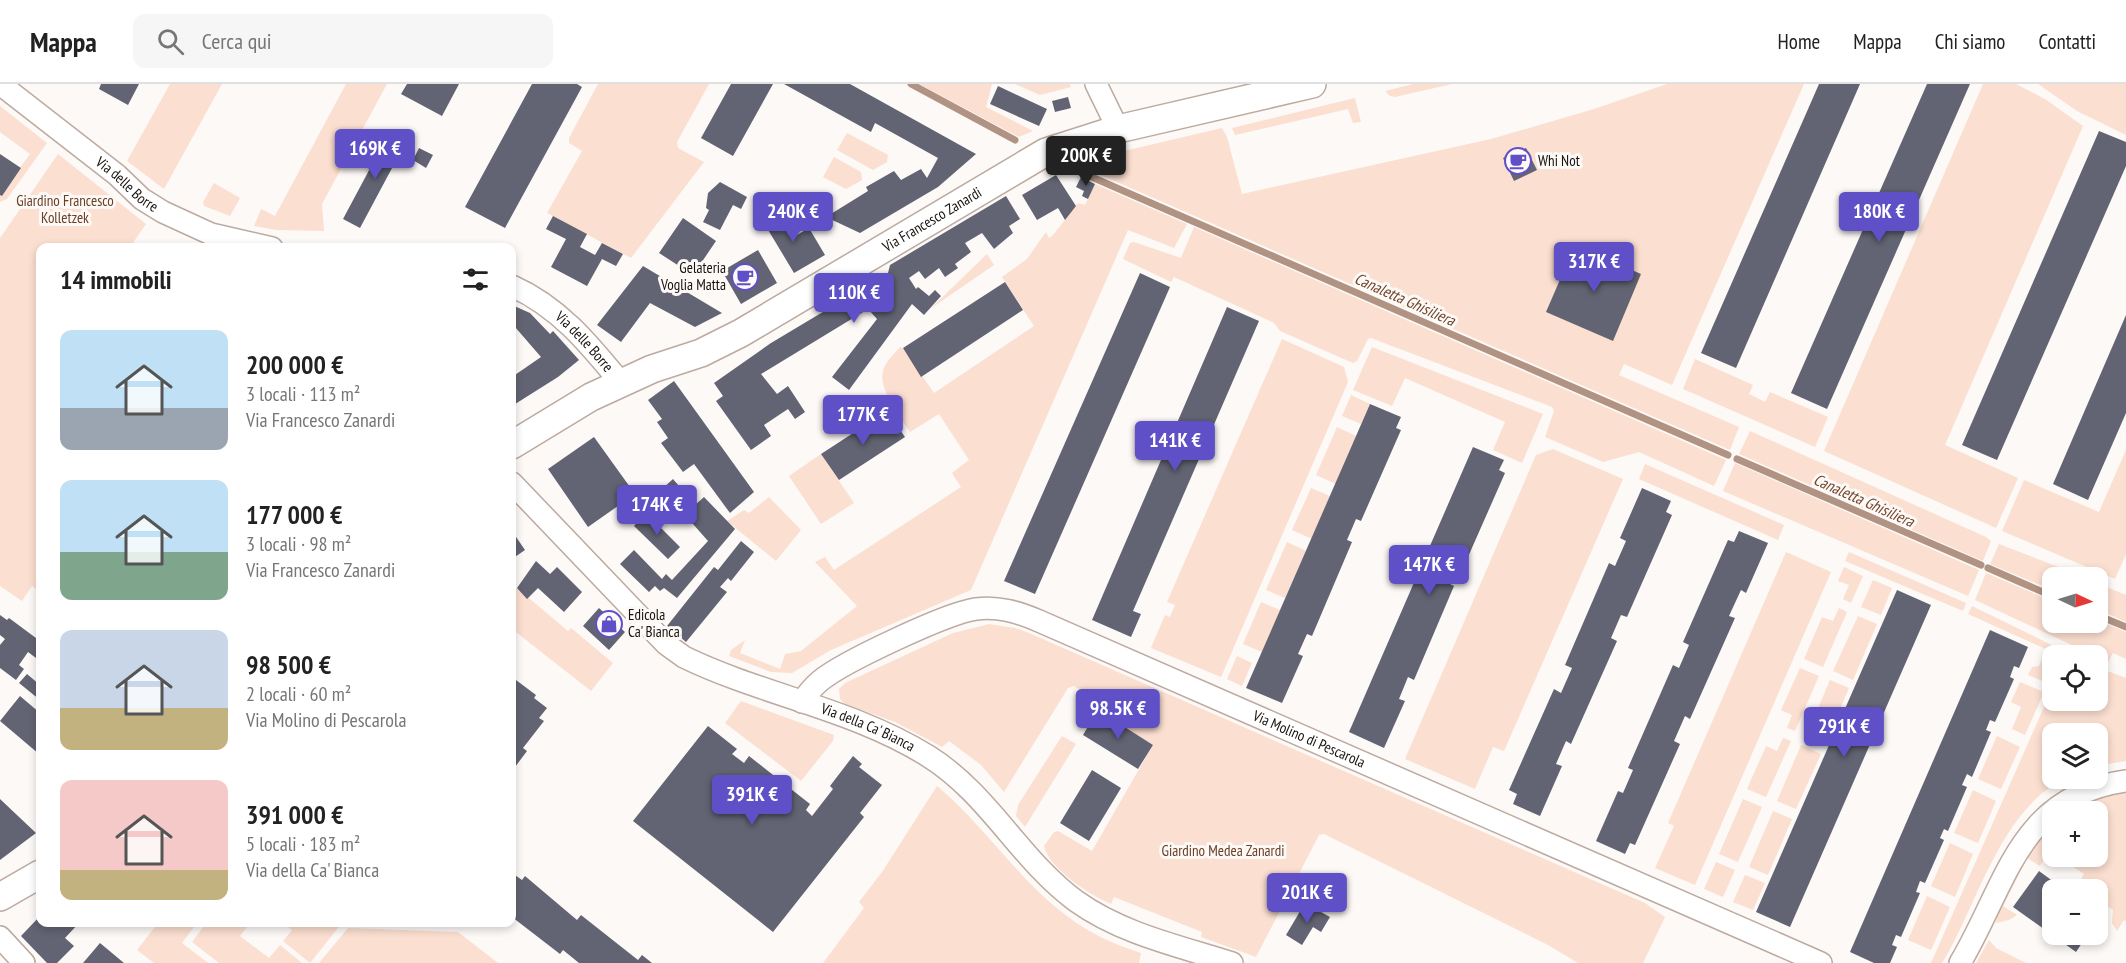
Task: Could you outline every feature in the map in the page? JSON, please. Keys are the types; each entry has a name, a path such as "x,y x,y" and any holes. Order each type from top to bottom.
{"main road":[{"name":"Via Francesco Zanardi","path":"516,442 568,410 621,383 662,365 701,352 741,333 1026,162 1068,143 1118,129 1312,84"},
{"path":"0,897 36,876"}],"street":[{"name":"Via delle Borre","path":"0,84 117,175 142,199 202,231 245,243"},
{"path":"1096,84 1118,129"},
{"name":"Via delle Borre","path":"516,288 558,313 621,383"},
{"name":"Via della Ca' Bianca","path":"516,487 678,653 690,661 897,739 937,762 972,791 1051,878 1084,906 1141,935 1232,963"},
{"name":"Via Molino di Pescarola","path":"802,702 820,681 841,667 957,614 988,608 1019,613 1821,963"},
{"path":"1960,963 2011,860 2030,831 2067,799 2096,787 2126,781"},
{"path":"0,937 24,963"}],"green space":[{"path":"170,84 222,84 164,189 127,161"},
{"path":"346,84 387,84 322,204 324,231 276,230 254,226 261,209 275,216"},
{"path":"598,84 709,84 677,142 678,148 704,162 631,258 547,213 582,151 569,143 569,138"},
{"path":"919,84 992,84 986,107 1033,131 1019,137"},
{"path":"1015,84 1070,84 1071,87 1040,95"},
{"path":"1413,84 1452,84 1395,97 1385,91"},
{"path":"1667,84 1804,84 1672,385 1624,364 1619,375 1739,427 1730,450 1078,165 1107,155 1222,128 1227,137 1242,194 1491,139 1594,109"},
{"path":"1983,84 2016,84 2045,99 2083,126 1945,445 2018,478 1996,528 1824,451"},
{"path":"2038,84 2126,84 2126,135 2077,111"},
{"path":"1355,98 1361,122 1353,123 1348,109 1235,135 1232,128"},
{"path":"0,106 47,143 7,199 0,202 0,195 30,154 0,132"},
{"path":"847,133 888,155 887,162 873,170 837,150"},
{"name":"Giardino Francesco Kolletzek","path":"58,154 146,224 133,243 36,243 36,589 32,586 22,601 0,586 0,238"},
{"path":"834,157 861,172 862,180 846,189 823,177"},
{"path":"214,183 240,198 230,216 204,206 203,202"},
{"path":"1095,184 1187,224 1174,248 1128,230 971,590 831,650 792,673 771,672 729,656 731,650 745,640 740,653 780,669 785,654 801,651 857,606 815,562 825,557 834,570 961,487 952,473 969,460 939,414 910,432 887,395 882,378 884,368 900,347 903,348 934,393 1034,326 1002,277 1027,259 1046,232 1049,238 1053,235 1078,203 1085,205"},
{"path":"1194,227 1726,460 1714,486 1639,452 1603,462 1545,437 1554,411 1552,407 1371,338 1368,339 1357,361 1353,363 1280,331 1274,323 1174,277 1171,282 1123,259 1130,243 1134,242 1181,258"},
{"path":"987,254 994,265 930,309"},
{"path":"1282,339 1344,367 1348,382 1221,677 1151,648 1165,615 1170,617 1175,605 1167,602"},
{"path":"1372,347 1543,414 1522,463 1493,450 1505,422 1405,378 1392,406 1353,390"},
{"path":"1695,359 1753,385 1749,394 1765,402 1770,392 1828,417 1815,447 1683,389"},
{"path":"1351,395 1370,404 1361,424 1342,416"},
{"path":"1337,427 1356,436 1336,484 1316,475"},
{"path":"1750,431 1986,537 1991,541 1983,561 1739,454"},
{"path":"1553,449 1623,479 1504,751 1493,747 1475,789 1405,759 1536,455"},
{"path":"2126,450 2126,554 2115,579 2108,576 2108,567 2087,567 2002,531 2024,480 2099,512"},
{"path":"821,454 854,503 821,524 789,476"},
{"path":"1735,463 1979,570 1968,596 1723,491"},
{"path":"1645,464 1784,525 1778,540 1639,479"},
{"path":"1311,488 1330,496 1312,539 1292,530"},
{"path":"769,497 801,530 776,561 727,521 744,510 749,513"},
{"path":"1287,542 1306,551 1285,598 1266,590"},
{"path":"1999,544 2058,567 2042,567 2042,586 1990,564"},
{"path":"1786,552 1831,572 1695,885 1655,868 1674,826 1668,823"},
{"path":"1849,552 1966,603 1963,611 1845,561"},
{"path":"1844,567 1863,576 1851,603 1843,599 1849,585 1838,581"},
{"path":"1986,573 2042,597 2042,631 1975,600"},
{"path":"1873,580 1892,588 1881,615 1861,607"},
{"path":"2108,588 2126,595 2126,622 2108,614"},
{"path":"516,589 568,631 571,628 613,663 591,691 516,632"},
{"path":"1261,602 1280,610 1262,652 1243,644"},
{"path":"1972,606 2052,645 2042,645 2042,647 1968,614"},
{"path":"1839,608 1847,612 1823,667 1804,659 1822,617 1833,621"},
{"path":"1858,616 1877,624 1853,680 1833,671"},
{"name":"Giardino Medea Zanardi","path":"989,624 1015,628 1029,633 1645,903 1665,917 1643,963 1578,963 1548,945 1324,834 1319,835 1256,957 1201,937 1202,932 1114,897 1111,904 1082,888 1062,872 1047,855 1044,846 1054,832 1058,831 1092,851 1153,745 1099,711 1087,729 1078,721 1077,714 1087,694 1074,686 1068,688 1004,792 981,765 949,741 942,747 895,722 845,704 840,699 839,689 845,683 953,633"},
{"path":"2108,625 2126,632 2126,659 2113,653 2108,662 2108,645 2072,645 2046,633 2108,633"},
{"path":"1237,656 1252,663 1242,686 1227,679"},
{"path":"2042,659 2042,681 2028,675 2032,667 2039,666"},
{"path":"1800,668 1819,676 1795,731 1787,728 1792,715 1781,710"},
{"path":"2108,671 2126,678 2126,761 2108,764 2108,723 2042,723 2042,789 2049,789 2024,811 2009,832 1942,963 1931,963 2042,711 2108,711"},
{"path":"1830,680 1849,688 1825,744 1806,736"},
{"path":"2020,682 2042,691 2042,697 2025,735 2012,729 2021,707 2011,702"},
{"path":"741,701 834,735 833,741 801,781 725,723"},
{"path":"1062,736 1076,744 1025,827 1016,816 1018,805"},
{"path":"1997,736 2020,747 2001,789 1978,779"},
{"path":"1783,738 1791,741 1766,797 1747,789 1766,746 1777,751"},
{"path":"1801,745 1821,754 1796,809 1777,801"},
{"path":"937,786 954,801 1049,902 1093,933 1141,953 1139,963 823,963 864,908 859,902 882,872"},
{"path":"1973,790 1996,801 1978,843 1954,833"},
{"path":"2126,791 2126,921 2124,920 2117,931 2112,923 2113,910 2108,907 2108,879 2081,879 2084,874 2073,867 2108,867 2108,801 2088,801"},
{"path":"1743,799 1762,807 1738,862 1719,854"},
{"path":"1773,811 1792,819 1768,875 1749,867"},
{"path":"2042,836 2042,863 2040,866 2027,858 2003,906 2017,915 2009,920 1996,923 2010,883 2034,846"},
{"path":"1950,843 1973,854 1955,897 1931,886"},
{"path":"1716,862 1735,870 1723,897 1704,889"},
{"path":"1745,875 1765,883 1753,910 1733,902"},
{"path":"1927,896 1950,907 1931,950 1908,940"},
{"path":"155,927 194,927 182,943 208,963 154,963 137,950"},
{"path":"203,927 247,927 240,936 269,958 280,945 302,963 219,963 192,942"},
{"path":"288,927 339,927 310,963 283,941 292,930"},
{"path":"348,928 458,932 498,963 319,963"},
{"path":"1989,940 1996,948 2026,963 1976,963"}],"building":[{"path":"101,84 139,84 128,105 99,89"},
{"path":"407,84 459,84 442,116 401,94"},
{"path":"532,84 577,84 582,87 505,228 465,207"},
{"path":"731,84 773,84 733,156 701,138"},
{"path":"784,84 850,84 976,154 938,187 860,233 826,217 868,191 866,187 894,171 901,180 921,169 927,178 938,158 875,123 871,132"},
{"path":"1819,84 1860,84 1736,368 1701,353"},
{"path":"1927,84 1970,84 1827,409 1791,393"},
{"path":"998,86 1047,109 1039,126 990,104"},
{"path":"1068,97 1071,108 1055,112 1052,101"},
{"path":"390,131 407,140 360,228 343,219"},
{"path":"2099,131 2126,142 2126,166 1997,460 1962,445"},
{"path":"419,148 433,155 426,168 413,160"},
{"path":"1526,148 1537,170 1514,181 1503,158"},
{"path":"0,154 21,168 2,196 0,195"},
{"path":"1056,175 1076,206 1065,220 1058,208 1037,220 1022,195"},
{"path":"1081,177 1095,184 1088,199 1082,196 1084,191 1076,187"},
{"path":"720,182 747,197 741,209 733,205 720,230 703,222 709,210 706,208 708,193"},
{"path":"1006,196 1020,219 1009,226 1013,233 994,249 982,233 965,243 971,252 955,264 958,268 945,277 939,268 925,279 919,271 909,278 916,289 918,287 929,296 935,290 941,296 924,315 912,304 849,390 832,377 877,319 868,309 761,374 777,394 788,386 805,412 795,419 788,409 764,425 771,436 751,450 716,401 723,396 714,383 771,343 888,273 890,265"},
{"path":"775,210 785,226 789,223 797,235 809,228 825,255 794,273 761,218"},
{"path":"553,216 587,234 580,247 595,255 602,243 623,254 616,266 602,259 587,286 551,267 566,239 546,229"},
{"path":"683,218 716,241 693,275 659,253"},
{"path":"1575,245 1641,274 1613,341 1546,312"},
{"path":"758,250 777,283 741,304 722,271"},
{"path":"643,266 722,313 695,327 650,303 621,342 597,325"},
{"path":"1140,273 1170,287 1035,594 1004,581"},
{"path":"1005,282 1023,310 921,377 903,348"},
{"path":"516,307 530,313 550,334 553,331 579,360 558,377 516,403 516,374 541,357 516,328"},
{"path":"1227,307 1259,321 1133,611 1141,614 1131,637 1092,620"},
{"path":"2126,315 2126,413 2088,500 2053,484"},
{"path":"674,381 754,492 730,513 694,464 683,472 661,443 668,438 657,422 662,419 648,400"},
{"path":"1370,404 1401,417 1396,428 1401,430 1361,521 1356,519 1347,540 1352,542 1312,636 1307,634 1298,654 1303,656 1282,703 1246,688"},
{"path":"887,411 905,437 839,480 821,454"},
{"path":"594,437 635,494 588,527 548,469"},
{"path":"1473,447 1504,460 1499,470 1505,473 1464,566 1458,564 1450,584 1454,586 1414,680 1408,677 1399,699 1405,701 1384,748 1349,732"},
{"path":"673,479 695,505 704,497 735,529 677,598 664,588 660,591 655,586 649,592 620,564 634,550 662,579 666,574 672,580 708,541 662,489"},
{"path":"1642,488 1671,501 1666,512 1672,515 1627,617 1621,615 1611,638 1617,641 1571,744 1566,741 1556,764 1562,766 1540,816 1513,804 1517,794 1509,790 1554,689 1561,693 1572,668 1565,665 1609,563 1615,566 1626,541 1620,538"},
{"path":"646,513 680,547 668,559 634,526"},
{"path":"1739,531 1768,543 1746,593 1741,590 1729,616 1735,618 1690,719 1685,716 1674,741 1680,744 1635,845 1630,843 1625,854 1596,841 1618,791 1623,793 1633,770 1628,768 1673,665 1679,668 1689,645 1683,642 1728,540 1734,542"},
{"path":"516,537 525,550 516,556"},
{"path":"741,541 754,552 731,581 728,578 720,587 727,592 686,642 667,626 714,567 718,570"},
{"path":"536,561 550,574 557,567 582,592 564,612 538,588 527,599 517,588"},
{"path":"1897,590 1931,605 1790,927 1756,912"},
{"path":"599,608 625,632 609,650 583,626"},
{"path":"0,615 7,620 9,618 36,638 36,658 28,652 19,665 24,669 16,680 0,668 0,645 5,639 0,635"},
{"path":"1990,630 2028,647 2019,668 2014,666 2010,677 2014,679 1995,722 1990,720 1986,730 1991,732 1972,777 1967,774 1962,785 1967,787 1948,831 1944,829 1940,838 1944,840 1925,883 1920,881 1916,892 1920,893 1901,937 1896,935 1892,945 1897,947 1890,963 1874,963 1850,952"},
{"path":"27,674 36,682 36,697 19,683"},
{"path":"516,680 536,695 534,698 547,708 539,718 544,721 523,748 527,751 516,766"},
{"path":"20,696 36,710 36,751 0,721"},
{"path":"1098,710 1153,745 1138,769 1083,735"},
{"path":"708,726 737,749 732,754 744,763 749,756 810,804 806,810 812,816 833,789 830,786 853,756 862,764 859,767 882,785 860,813 864,817 773,932 633,821"},
{"path":"1092,770 1121,788 1089,841 1060,823"},
{"path":"0,799 36,833 0,860"},
{"path":"2039,871 2050,879 2042,879 2042,928 2013,907"},
{"path":"516,876 522,880 525,876 577,920 581,915 638,960 642,955 652,963 579,963 563,950 560,954 516,920"},
{"path":"1305,903 1330,917 1321,932 1313,927 1302,945 1286,935"},
{"path":"36,920 36,927 75,927 65,938 74,946 57,963 47,963 21,936"},
{"path":"100,943 124,963 83,963"},
{"path":"2066,945 2081,945 2076,952"}],"waterway":[{"name":"Canaletta Ghisiliera","path":"911,84 1015,140"},
{"name":"Canaletta Ghisiliera","path":"1071,168 1728,455"},
{"name":"Canaletta Ghisiliera","path":"1737,459 1981,565"},
{"name":"Canaletta Ghisiliera","path":"1988,568 2042,592"},
{"name":"Canaletta Ghisiliera","path":"2108,620 2126,627"}],"place":[{"name":"Whi Not","path":"1518,161"},
{"name":"Gelateria Voglia Matta","path":"745,277"},
{"name":"Edicola Ca' Bianca","path":"609,624"}]}
